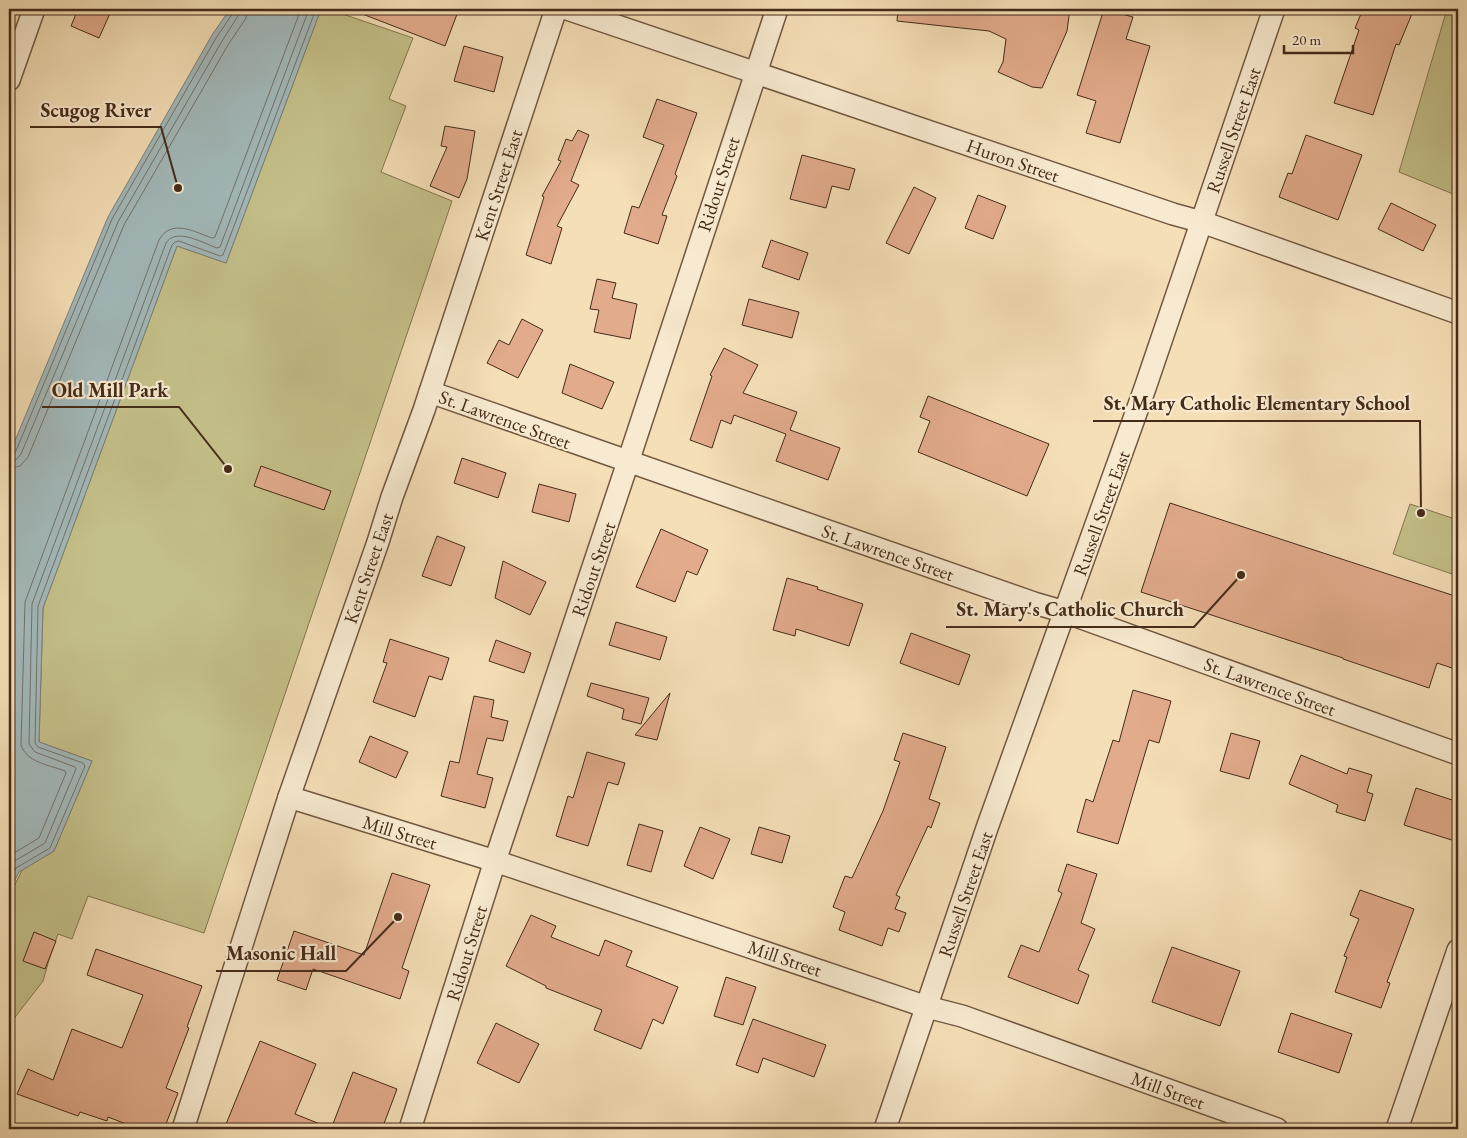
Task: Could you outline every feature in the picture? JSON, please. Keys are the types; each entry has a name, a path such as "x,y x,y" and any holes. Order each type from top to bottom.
{"street":[{"path":"9,80 34,9"},
{"name":"Kent Street East","path":"183,1129 289,797 430,392 556,9"},
{"name":"Huron Street","path":"567,9 1202,222 1458,313"},
{"name":"Ridout Street","path":"410,1129 494,861 628,462 776,9"},
{"name":"Russell Street East","path":"885,1129 987,828 1145,388 1274,9"},
{"name":"St. Lawrence Street","path":"430,392 1034,603 1065,612 1458,754"},
{"name":"Mill Street","path":"289,797 494,861 927,1007 962,1016 1277,1129"},
{"path":"1396,1129 1458,950"}],"shaded area":[{"path":"321,9 328,9 413,38 389,99 406,106 381,172 452,201 204,933 88,896 72,939 58,934 43,981 9,1025 9,897 22,870 54,851 92,761 39,742 43,608 177,246 226,263"},
{"path":"1447,9 1458,9 1458,196 1399,172"},
{"path":"1410,504 1458,520 1458,576 1393,554"}],"water":[{"path":"230,9 321,9 226,263 177,246 43,608 39,742 92,761 54,851 19,872 9,892 9,455 108,217 212,35"}],"building":[{"path":"78,9 112,9 99,38 71,26"},
{"path":"352,9 459,9 445,46"},
{"path":"898,9 1070,9 1067,31 1042,88 1032,87 998,72 1003,62 1006,39 989,31 897,21"},
{"path":"1104,9 1133,17 1126,39 1150,46 1120,143 1086,133 1096,101 1077,95"},
{"path":"1363,9 1414,9 1399,45 1396,44 1373,115 1334,103 1359,30 1355,28"},
{"path":"464,46 503,57 494,92 454,81"},
{"path":"657,99 697,113 675,174 677,176 662,215 667,216 658,244 624,233 632,206 639,208 664,145 643,137"},
{"path":"445,126 475,131 467,179 459,198 430,186 447,147 441,146"},
{"path":"578,130 589,135 571,181 579,185 557,226 562,228 551,264 526,255 544,197 542,196 561,161 558,160 566,139 572,141"},
{"path":"1306,135 1362,155 1338,220 1279,197 1288,173 1292,174"},
{"path":"802,155 855,169 849,190 832,186 826,208 790,199"},
{"path":"914,187 936,198 909,254 886,243"},
{"path":"978,195 1006,206 993,239 965,228"},
{"path":"1391,203 1436,225 1423,251 1378,229"},
{"path":"771,240 808,253 799,280 762,267"},
{"path":"597,279 616,283 612,298 637,304 630,339 594,332 599,310 590,309"},
{"path":"749,299 799,312 792,338 742,325"},
{"path":"522,319 543,330 518,378 487,363 499,340 509,345"},
{"path":"724,348 758,365 743,393 797,412 790,430 840,448 828,480 776,461 786,434 734,415 731,424 721,420 712,448 690,440 712,376 710,375"},
{"path":"570,364 614,382 602,409 562,393"},
{"path":"928,396 1049,444 1027,496 918,452 930,421 920,417"},
{"path":"462,458 506,473 498,498 454,483"},
{"path":"261,466 331,491 324,510 254,486"},
{"path":"539,484 576,494 569,522 532,512"},
{"path":"1170,503 1458,597 1458,670 1437,663 1429,688 1141,592"},
{"path":"661,529 708,550 697,575 687,571 675,602 636,587"},
{"path":"437,536 465,547 451,586 422,576"},
{"path":"503,561 546,582 530,615 495,598"},
{"path":"787,578 818,587 817,589 863,604 849,646 796,629 795,636 773,630"},
{"path":"616,622 667,637 660,660 609,645"},
{"path":"911,633 970,655 959,685 900,663"},
{"path":"390,639 449,658 442,680 429,676 415,717 373,702 387,663 383,662"},
{"path":"496,640 531,653 524,673 489,661"},
{"path":"591,683 649,698 641,724 622,719 624,709 587,696"},
{"path":"1133,690 1171,701 1159,743 1149,740 1118,844 1077,832 1086,799 1093,802 1113,740 1119,742"},
{"path":"670,693 657,740 635,735"},
{"path":"474,696 494,700 491,717 508,721 503,741 487,738 477,774 493,778 485,808 441,796 450,761 459,763"},
{"path":"903,733 946,747 929,799 940,803 931,828 928,826 896,895 900,897 895,909 906,913 899,932 888,928 882,946 839,930 845,912 833,907 845,876 852,878 883,811 900,762 894,760"},
{"path":"1231,733 1260,741 1249,779 1220,771"},
{"path":"370,736 408,752 396,778 359,762"},
{"path":"587,752 625,763 618,785 608,782 588,846 556,836 568,796 573,798"},
{"path":"1301,755 1347,774 1349,768 1372,775 1367,792 1373,794 1365,821 1336,812 1338,805 1289,784"},
{"path":"1416,788 1458,802 1458,842 1404,825"},
{"path":"639,824 663,831 651,872 627,865"},
{"path":"700,827 730,839 713,879 684,866"},
{"path":"759,827 790,836 782,863 751,854"},
{"path":"1067,864 1097,874 1081,923 1095,929 1078,970 1089,975 1078,1004 1008,977 1021,945 1039,952 1062,893 1058,891"},
{"path":"392,873 430,885 402,968 409,971 400,999 313,969 306,990 277,980 294,931 364,955"},
{"path":"1360,890 1414,909 1387,982 1390,983 1381,1008 1335,992 1347,957 1344,956 1359,919 1350,915"},
{"path":"531,915 556,926 551,937 599,956 605,940 632,951 626,966 678,987 663,1024 653,1019 641,1049 594,1030 602,1010 546,988 546,986 506,966"},
{"path":"34,932 56,941 45,969 23,961"},
{"path":"1172,947 1240,971 1220,1026 1152,1002"},
{"path":"96,949 202,986 187,1027 189,1028 166,1088 178,1093 164,1129 139,1129 108,1117 107,1121 80,1112 78,1116 17,1094 28,1069 53,1080 72,1029 122,1048 143,995 87,975"},
{"path":"726,977 756,987 743,1025 714,1016"},
{"path":"1291,1013 1352,1034 1339,1073 1278,1052"},
{"path":"753,1019 826,1045 814,1077 763,1058 758,1073 736,1065"},
{"path":"496,1023 539,1044 519,1083 477,1063"},
{"path":"260,1041 316,1064 295,1114 329,1129 224,1129"},
{"path":"353,1072 397,1089 382,1129 331,1129"}],"place":[{"name":"Scugog River","path":"178,188"},
{"name":"Old Mill Park","path":"228,469"},
{"name":"St. Mary Catholic Elementary School","path":"1421,513"},
{"name":"St. Mary's Catholic Church","path":"1241,575"},
{"name":"Masonic Hall","path":"398,917"}]}
